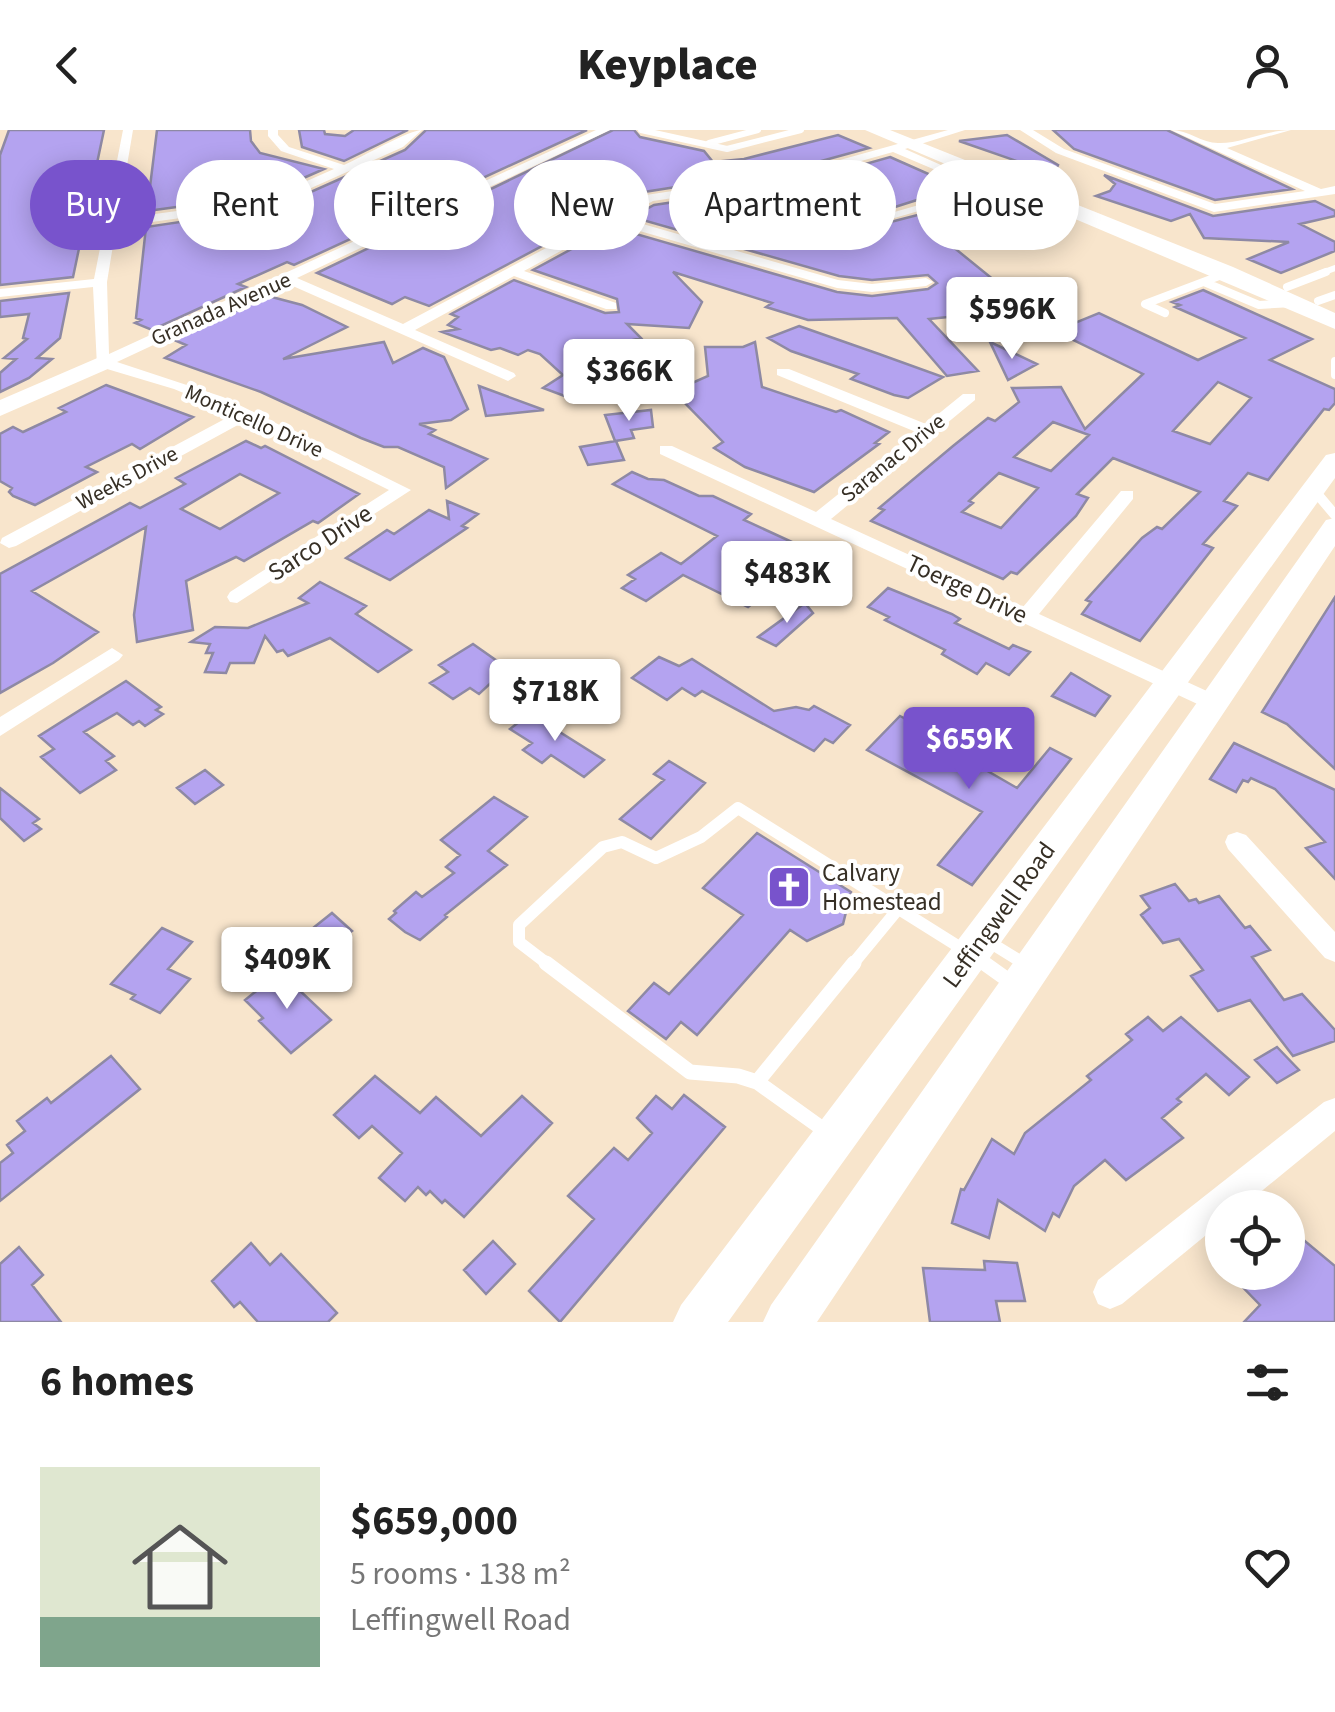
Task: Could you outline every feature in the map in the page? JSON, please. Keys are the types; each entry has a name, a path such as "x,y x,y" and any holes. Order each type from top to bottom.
{"main road":[{"path":"874,130 1314,299 1335,322"},
{"path":"907,141 952,160"},
{"path":"1079,213 1228,273 1314,299"},
{"name":"Granada Avenue","path":"0,409 102,363"},
{"name":"Leffingwell Road","path":"698,1322 1335,460"},
{"path":"788,1322 1335,526"}],"street":[{"path":"123,160 128,130"},
{"path":"273,130 273,136 286,150 334,166"},
{"path":"367,160 399,145 417,130"},
{"path":"570,130 598,133"},
{"path":"649,198 794,176 907,141 960,130"},
{"path":"1026,130 1060,151 1214,208 1335,190"},
{"path":"1176,130 1335,199"},
{"path":"1217,147 1286,130"},
{"name":"Granada Avenue","path":"102,363 598,133"},
{"path":"896,216 989,189 907,141"},
{"path":"156,218 269,202 334,175"},
{"path":"649,230 837,284 872,288 926,282"},
{"path":"102,363 100,282 107,250"},
{"path":"405,329 550,250"},
{"path":"512,271 611,306"},
{"path":"288,279 508,376"},
{"path":"0,293 100,282"},
{"name":"Monticello Drive","path":"102,363 134,370 246,414 402,490"},
{"path":"783,372 927,430"},
{"name":"Saranac Drive","path":"818,520 970,397"},
{"name":"Weeks Drive","path":"9,542 246,414"},
{"name":"Toerge Drive","path":"666,450 1214,703"},
{"name":"Sarco Drive","path":"237,597 402,490"},
{"path":"1026,616 1126,494"},
{"path":"0,728 112,654"},
{"path":"1236,842 1335,950"},
{"path":"1110,1292 1335,1112"}],"lane":[{"path":"641,130 727,149 801,130"},
{"path":"705,144 758,130"},
{"path":"1204,282 1276,309 1314,299 1335,268"},
{"path":"1165,313 1146,304 1228,273"},
{"path":"1335,361 1335,375"},
{"path":"1314,490 1335,515"},
{"path":"834,1137 757,1082 738,1076 690,1072 518,942 520,925 526,916 603,846 622,842 656,858 701,837 738,808 899,908 976,945 1024,978"},
{"path":"757,1082 899,908"},
{"path":"976,945 1024,978"}],"building":[{"path":"9,130 104,130 98,160 30,160 30,250 79,250 73,277 0,285 0,155"},
{"path":"157,130 250,130 251,141 260,153 288,160 176,160 176,207 156,210 153,160"},
{"path":"299,130 324,130 325,134 345,136 354,130 408,130 346,160 302,147"},
{"path":"426,130 587,130 514,160 514,164 494,173 494,160 383,160 405,150"},
{"path":"613,130 634,130 640,137 704,151 711,160 669,160 669,188 649,191 649,160 551,160"},
{"path":"1053,130 1167,130 1292,189 1215,200 1074,149"},
{"path":"838,135 869,148 825,160 734,160"},
{"path":"1007,135 1050,160 1014,160 959,141"},
{"path":"890,157 916,168 916,200 896,207 896,160 879,160"},
{"path":"1104,175 1213,216 1315,201 1335,211 1335,216 1300,224 1335,242 1335,251 1281,273 1248,259 1289,242 1204,238 1190,214 1171,221 1096,196 1110,191 1115,184"},
{"path":"514,178 514,250 535,250 429,306 405,297 392,304 317,273 365,250 494,250 494,187"},
{"path":"334,182 334,247 238,284 246,287 152,330 135,323 141,320 136,318 143,250 156,250 156,226 176,223 176,250 314,250 314,191"},
{"path":"669,203 669,228 649,222 649,208"},
{"path":"916,215 916,250 957,250 1000,285 1006,300 969,301 977,314 929,319 978,371 947,376 897,318 808,320 766,307 772,303 673,272 702,302 689,328 627,324 641,338 584,352 612,375 585,395 578,392 570,398 543,388 563,375 540,354 528,350 518,355 500,348 491,350 442,332 458,329 448,325 458,317 451,314 514,280 605,313 619,312 617,299 533,270 570,250 649,250 649,238 669,243 669,250 692,250 837,292 872,296 928,289 937,283 928,275 872,280 839,276 748,250 896,250 896,221"},
{"path":"1203,290 1312,339 1270,360 1335,389 1335,403 1329,410 1324,409 1268,480 1248,473 1224,501 1237,506 1203,544 1213,548 1140,641 1082,614 1091,602 1086,600 1142,538 1157,527 1162,529 1200,492 1113,458 1077,494 1088,498 1076,516 1017,574 1011,572 1003,579 871,521 884,510 879,508 953,446 988,418 995,421 1019,402 1012,388 1061,387 1085,429 1143,374 1055,331 1099,313 1198,360 1245,338 1175,307 1180,305 1172,302","holes":["1218,382 1251,398 1210,444 1173,431","1053,422 1089,435 1051,471 1014,457","999,473 1038,488 1001,528 962,512 973,503 969,501"]},
{"path":"69,293 60,338 37,358 52,359 29,378 0,392 0,373 16,359 4,358 27,339 23,338 29,314 0,317 0,301"},
{"path":"268,296 302,305 347,327 283,359 384,342 393,363 423,348 444,357 468,409 451,420 419,424 435,430 429,434 487,459 446,488 444,467 398,447 384,447 361,438 261,392 165,358 186,345 174,340"},
{"path":"799,326 943,377 908,398 894,395 851,379 858,374 791,351 768,338"},
{"path":"755,342 762,387 836,412 841,410 889,432 875,443 879,444 814,492 745,467 714,448 723,442 681,399 692,383 708,376 705,347 743,347"},
{"path":"990,342 1037,364 1008,380"},
{"path":"106,385 193,417 140,449 132,444 86,467 97,472 35,505 13,496 9,492 12,488 0,481 0,434 13,427 23,432 66,412 59,408"},
{"path":"479,386 544,410 486,416"},
{"path":"651,410 653,427 631,430 634,438 615,441 605,415"},
{"path":"246,441 265,446 359,494 318,523 313,521 244,561 236,557 186,581 193,630 137,642 134,615 146,527 32,591 98,632 0,693 0,574 130,503 140,508 185,484 176,478","holes":["240,474 279,493 220,529 181,509"]},
{"path":"616,441 624,460 588,465 580,447"},
{"path":"632,472 664,480 699,496 713,496 751,514 744,520 816,553 748,607 683,575 646,601 622,588 635,579 628,575 661,553 681,564 717,536 613,484"},
{"path":"447,501 478,514 462,526 467,528 390,580 346,558 387,530 394,534 429,510 449,519"},
{"path":"320,582 366,606 356,614 411,650 378,672 330,638 288,656 283,650 277,652 265,636 254,663 230,663 226,673 205,672 213,653 206,653 210,644 191,642 215,627 248,628 308,603 299,598"},
{"path":"888,588 952,614 960,619 955,623 1009,649 1013,645 1030,652 1009,675 986,663 977,674 942,654 945,650 885,620 889,617 868,607"},
{"path":"1335,597 1335,769 1287,724 1262,712"},
{"path":"805,603 813,613 776,646 758,637"},
{"path":"473,644 507,668 479,694 470,688 453,699 430,683 448,672 439,665"},
{"path":"659,657 679,666 692,659 774,711 796,707 809,710 814,706 850,725 833,743 825,739 814,751 702,691 695,696 682,688 667,700 632,678"},
{"path":"1071,673 1110,696 1095,716 1052,696"},
{"path":"126,681 161,707 156,710 163,714 145,726 139,721 133,725 117,713 84,732 114,756 106,761 116,770 80,793 41,757 54,749 39,736"},
{"path":"534,710 558,726 555,729 604,760 584,777 551,755 542,763 523,750 532,743 510,729"},
{"path":"900,716 929,731 925,735 1017,788 1050,748 1071,759 972,885 938,865 982,812 867,750"},
{"path":"1234,743 1335,790 1335,879 1306,848 1325,842 1275,789 1251,778 1248,782 1243,780 1236,792 1210,779"},
{"path":"669,761 705,783 651,839 620,819 664,780 654,774"},
{"path":"205,770 223,785 195,804 177,788"},
{"path":"0,788 39,819 33,823 41,829 24,841 0,818"},
{"path":"494,797 527,817 488,851 507,865 420,940 405,932 389,919 394,911 416,892 422,897 454,873 446,867 460,855 441,840"},
{"path":"757,833 851,892 843,924 807,941 790,930 697,1035 681,1022 666,1039 628,1011 654,983 669,994 743,915 703,888"},
{"path":"1175,884 1189,901 1196,899 1199,903 1219,896 1245,928 1250,926 1270,950 1252,957 1284,1000 1302,994 1335,1030 1335,1041 1293,1056 1250,1000 1218,1011 1191,976 1203,970 1179,939 1163,943 1141,915 1150,908 1141,896"},
{"path":"332,913 352,931 327,950 308,932"},
{"path":"162,928 192,942 168,969 190,979 160,1013 111,984"},
{"path":"280,972 331,1020 291,1053 259,1021 263,1018 245,1000"},
{"path":"1148,1017 1163,1031 1181,1017 1249,1077 1229,1095 1206,1074 1162,1118 1183,1138 1126,1180 1105,1160 1074,1186 1059,1217 1053,1213 1045,1231 998,1200 989,1238 952,1223 961,1189 964,1190 992,1139 1014,1154 1025,1133 1091,1080 1087,1076 1132,1040 1126,1034"},
{"path":"1277,1047 1299,1070 1277,1083 1255,1060"},
{"path":"111,1056 140,1089 0,1201 0,1163 13,1153 7,1145 25,1131 17,1121 47,1098 51,1103"},
{"path":"375,1076 420,1113 436,1097 481,1136 522,1096 552,1123 464,1217 445,1200 442,1203 430,1191 426,1195 418,1187 405,1201 379,1178 402,1153 372,1126 359,1138 334,1115"},
{"path":"684,1095 725,1127 560,1322 529,1291 594,1219 568,1196 614,1148 628,1160 652,1133 637,1118 656,1096 672,1109"},
{"path":"493,1241 515,1264 486,1294 464,1270"},
{"path":"1305,1241 1335,1266 1335,1322 1244,1322 1260,1305 1245,1290 1305,1290"},
{"path":"251,1243 270,1265 281,1254 337,1313 328,1322 258,1322 240,1302 234,1307 212,1281"},
{"path":"19,1247 43,1275 32,1285 61,1322 0,1322 0,1264"},
{"path":"984,1261 1017,1263 1025,1301 996,1301 1000,1322 930,1322 923,1268 985,1270"}],"place":[{"name":"Calvary Homestead","path":"789,887"}]}
